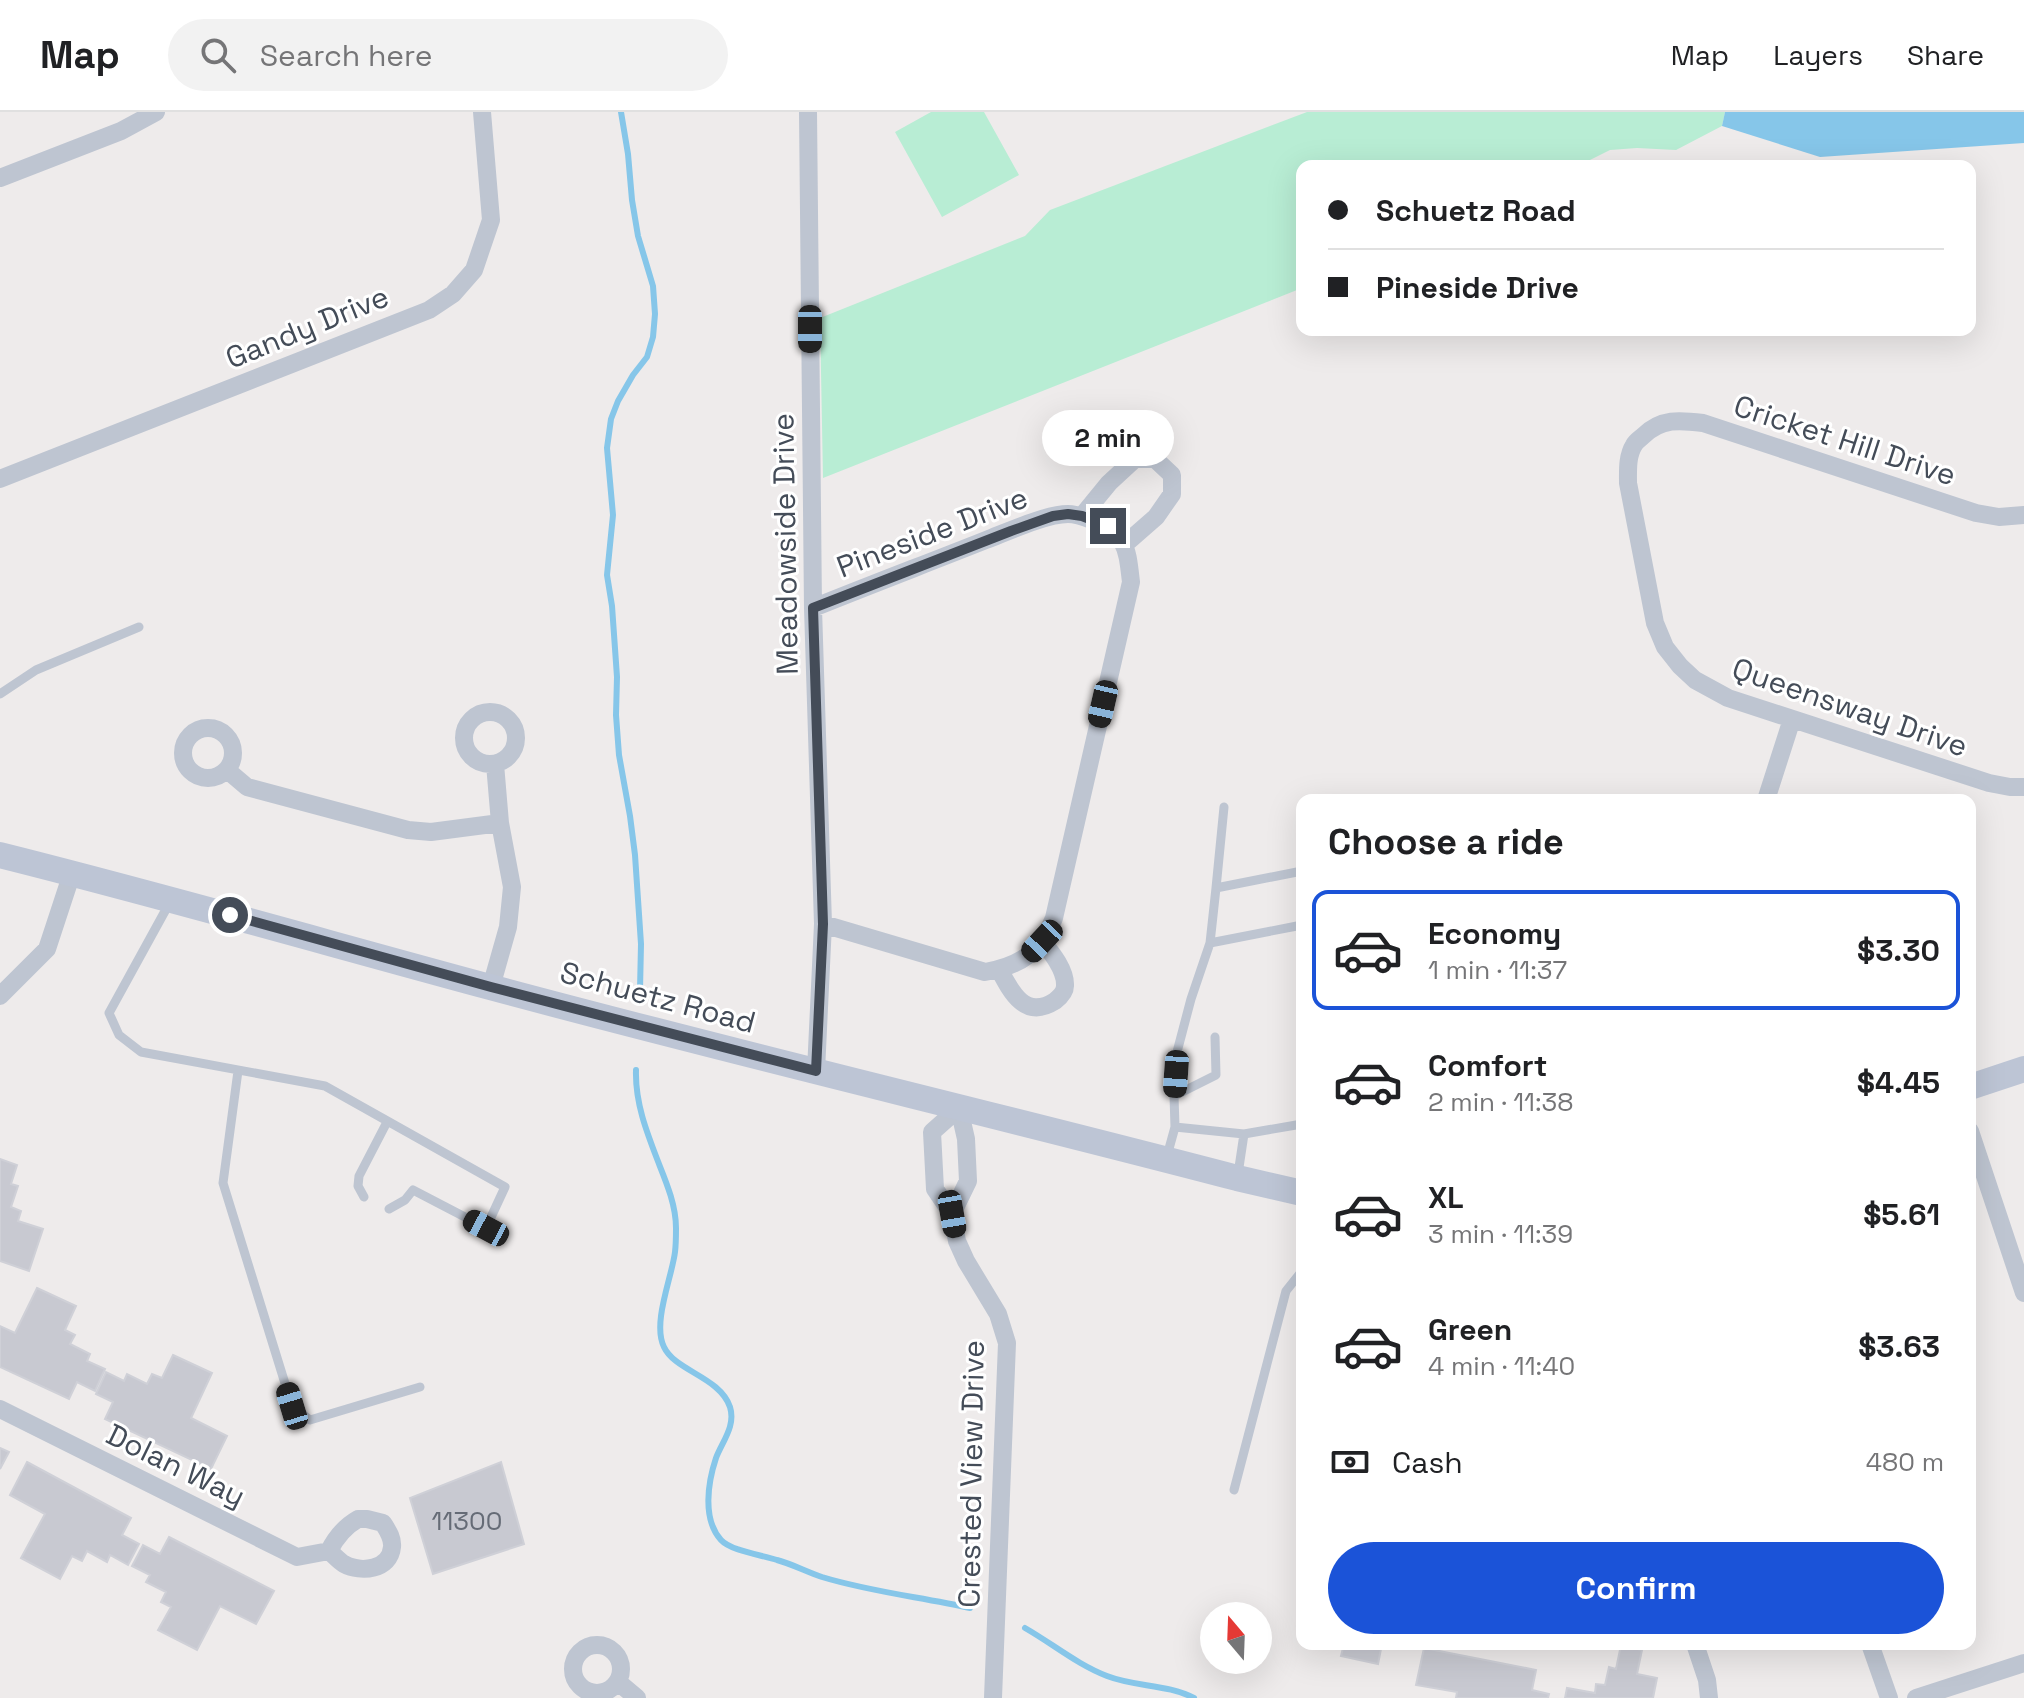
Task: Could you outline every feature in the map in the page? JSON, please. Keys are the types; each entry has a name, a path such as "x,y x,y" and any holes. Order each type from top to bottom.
{"main road":[{"name":"Schuetz Road","path":"0,855 491,987 1296,1192"},
{"path":"1976,1085 2024,1069"}],"street":[{"path":"0,178 121,131 156,112"},
{"name":"Gandy Drive","path":"0,479 429,310 453,294 474,270 491,220 482,112"},
{"name":"Meadowside Drive","path":"808,112 813,608 823,924 816,1071"},
{"name":"Cricket Hill Drive","path":"1650,429 1664,422 1681,420 1703,423 1976,513 1999,517 2024,515"},
{"name":"Queensway Drive","path":"1650,429 1633,446 1628,463 1628,483 1655,623 1665,647 1680,666 1695,680 1728,698 1989,783 2024,787"},
{"path":"823,924 985,972 1006,968 1027,957 1047,935 1054,918 1131,582 1120,539 1108,526 1082,516 1109,483 1135,459 1155,459 1172,475 1172,494 1156,517 1120,539"},
{"name":"Pineside Drive","path":"813,608 1053,516 1082,516"},
{"path":"1768,794 1792,719"},
{"path":"491,987 508,927 512,887 500,823 495,764"},
{"path":"227,770 247,787 408,830 431,832 500,823"},
{"path":"0,996 47,949 72,873"},
{"path":"999,969 1010,991 1023,1004 1033,1008 1050,1004 1061,997 1065,986 1061,971 1042,941"},
{"path":"952,1214 968,1181 966,1139 959,1108"},
{"name":"Crested View Drive","path":"959,1108 932,1132 935,1189 952,1214 957,1241 998,1314 1007,1343 993,1698"},
{"path":"1976,1149 2024,1293"},
{"name":"Dolan Way","path":"0,1409 297,1557 329,1551"},
{"path":"1697,1650 1707,1680 1709,1698"},
{"path":"1872,1650 1889,1698"},
{"path":"1916,1698 2024,1663"},
{"path":"618,1682 637,1698"}],"lane":[{"path":"0,694 36,670 139,627"},
{"path":"1167,1160 1175,1127 1177,1052 1210,943 1224,807"},
{"path":"1216,888 1296,872"},
{"path":"171,899 109,1013 119,1035 141,1052 325,1086 505,1187 486,1228 413,1190 405,1200 389,1209"},
{"path":"1210,943 1296,926"},
{"path":"1174,1096 1216,1075 1215,1037"},
{"path":"238,1071 223,1183 292,1406 310,1420 420,1387"},
{"path":"364,1197 358,1186 359,1176 387,1122"},
{"path":"1175,1127 1244,1134 1296,1125"},
{"path":"1237,1178 1244,1134"},
{"path":"1234,1490 1286,1291 1296,1278"}],"green space":[{"path":"931,112 984,112 1019,175 942,217 895,132"},
{"path":"1307,112 1725,112 1722,126 1676,150 1610,150 1590,160 1296,160 1296,290 823,478 820,318 1025,236 1050,210"}],"water":[{"path":"1725,112 2024,112 2024,143 1820,157 1722,126"}],"building":[{"path":"0,1159 17,1165 11,1184 18,1186 11,1207 21,1211 18,1221 43,1229 29,1271 0,1261"},
{"path":"37,1288 76,1306 65,1330 75,1335 70,1344 90,1354 87,1361 105,1369 95,1391 77,1382 69,1399 0,1367 0,1326 15,1333"},
{"path":"173,1355 212,1373 191,1418 227,1436 211,1469 105,1419 113,1402 96,1394 106,1372 124,1381 127,1374 147,1384 152,1374 162,1378"},
{"path":"0,1448 9,1452 0,1469"},
{"path":"27,1462 131,1518 122,1535 139,1544 128,1565 110,1555 107,1562 87,1551 82,1561 72,1556 60,1579 21,1558 45,1514 10,1495"},
{"path":"501,1462 524,1544 433,1574 410,1498"},
{"path":"169,1537 274,1591 256,1624 220,1606 197,1650 158,1630 171,1607 161,1602 166,1592 146,1582 150,1575 132,1566 143,1545 160,1554"},
{"path":"1342,1650 1381,1650 1378,1664 1341,1656"},
{"path":"1424,1650 1434,1650 1536,1670 1532,1690 1549,1694 1548,1698 1456,1698 1457,1692 1416,1685"},
{"path":"1620,1650 1642,1650 1637,1674 1657,1678 1653,1698 1565,1698 1567,1688 1595,1693 1596,1684 1605,1685 1609,1667 1616,1669"}],"waterway":[{"path":"621,112 638,236 653,286 655,314 647,357 618,401 611,419 607,448 613,515 607,575 617,677 619,755 635,855 641,944 640,990"},
{"path":"636,1070 637,1094 643,1118 676,1220 675,1252 661,1313 661,1337 670,1355 717,1388 730,1407 730,1427 716,1458 709,1489 709,1511 715,1531 721,1540 732,1547 822,1577 970,1608"},
{"path":"1025,1628 1107,1676 1173,1690 1194,1698"}],"route":[{"path":"230,915 491,987 816,1071 823,924 813,608 1053,516 1082,516 1108,526"}]}
